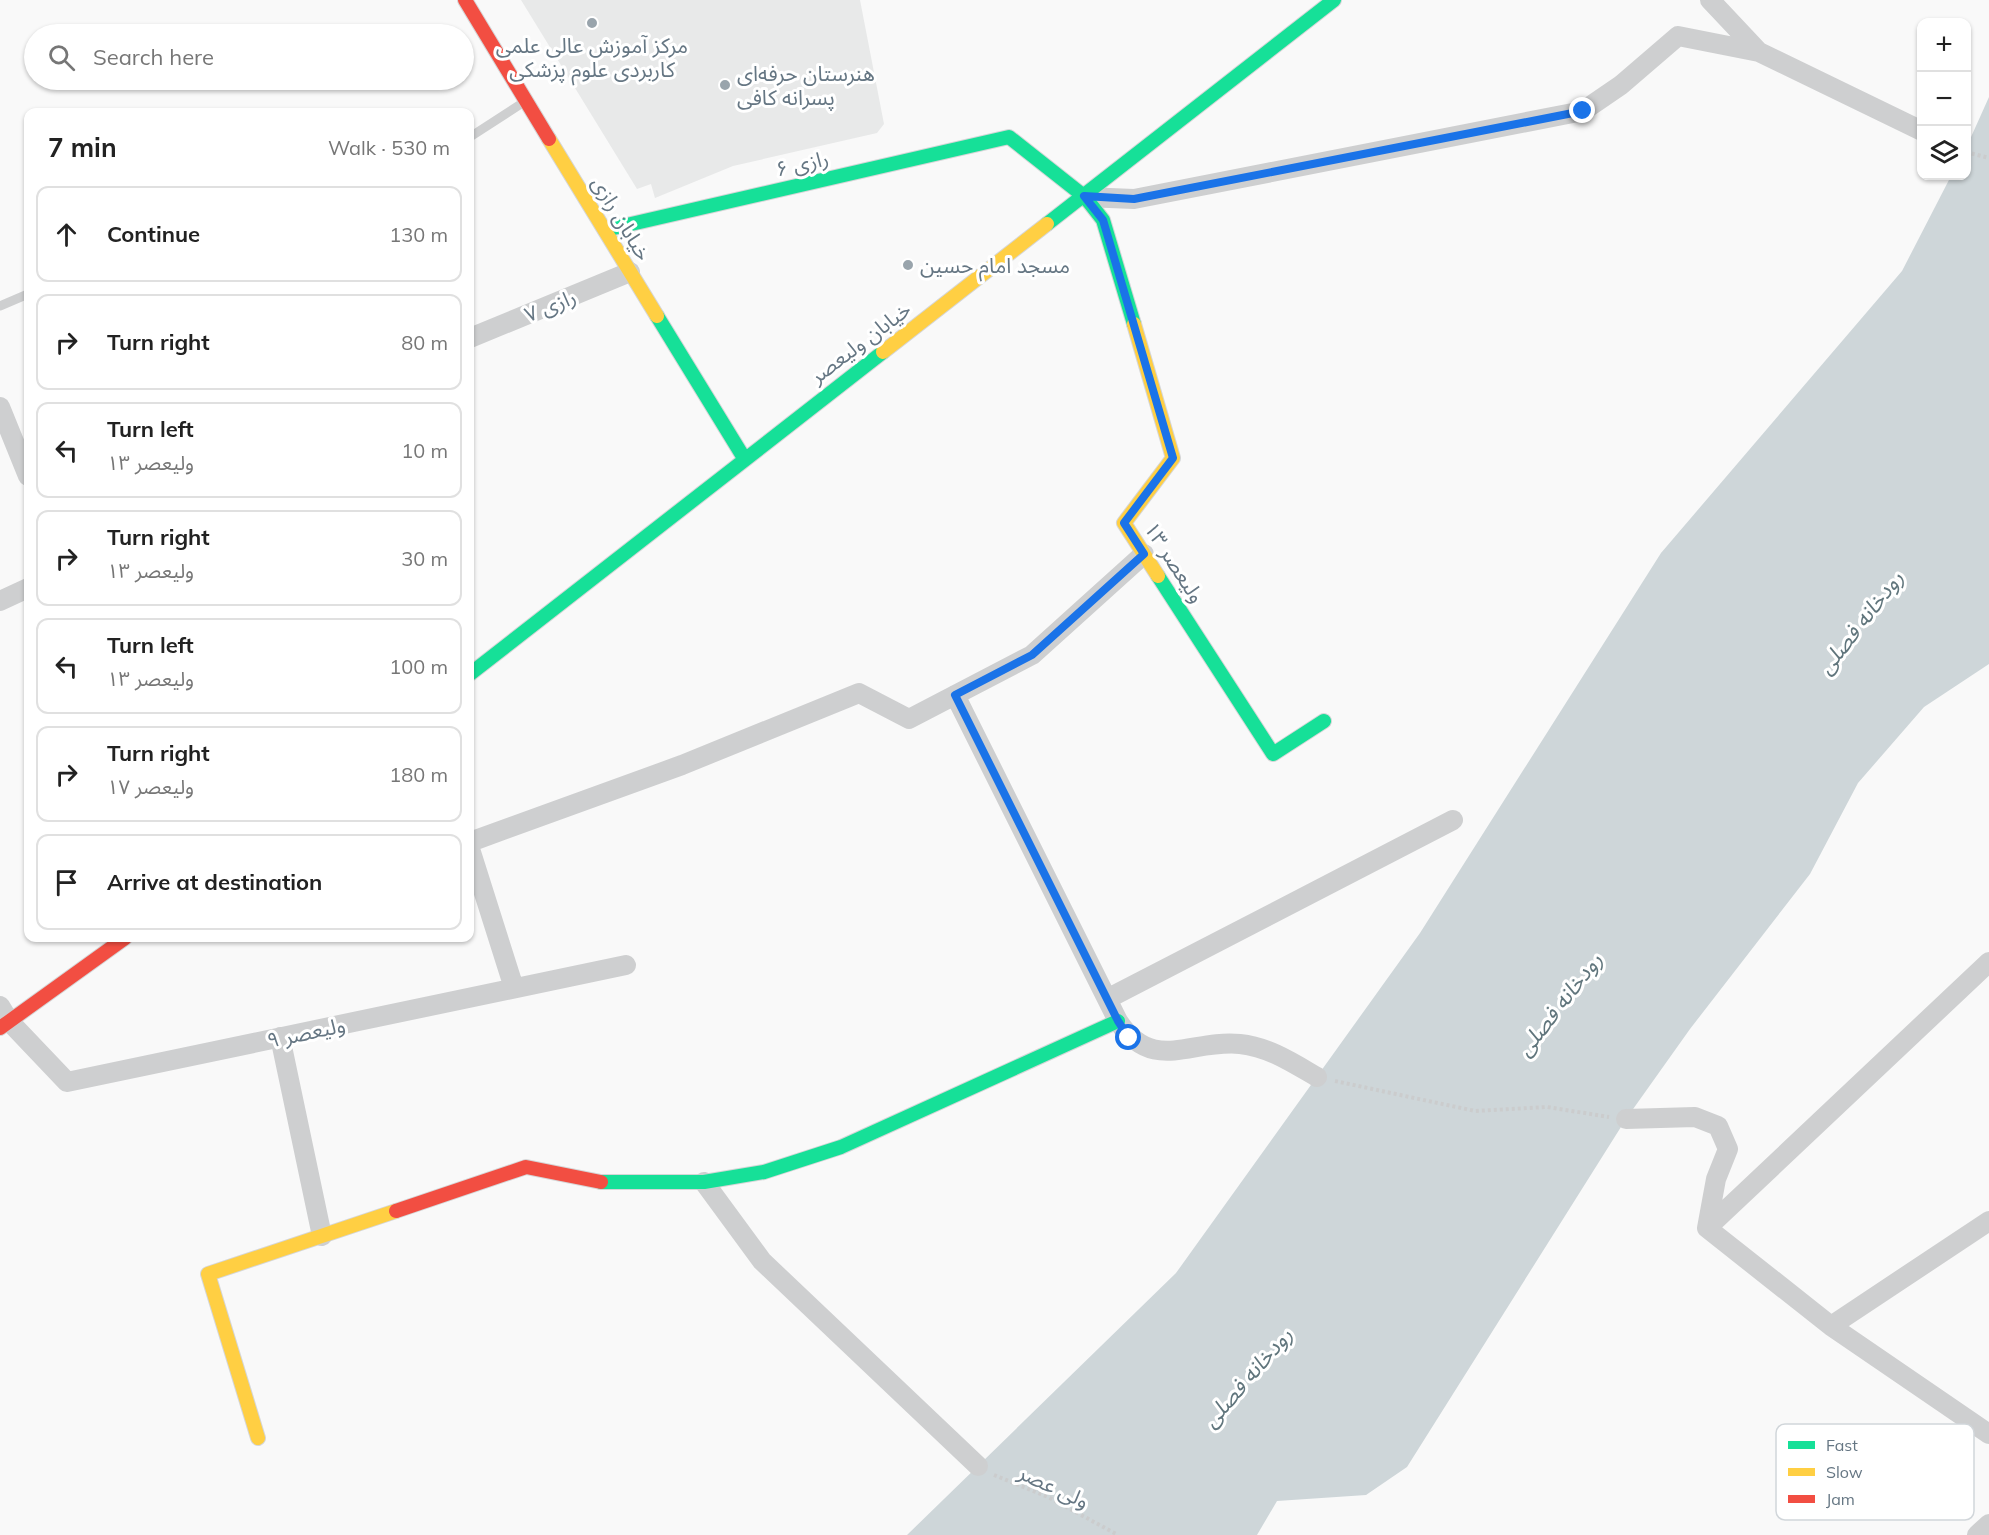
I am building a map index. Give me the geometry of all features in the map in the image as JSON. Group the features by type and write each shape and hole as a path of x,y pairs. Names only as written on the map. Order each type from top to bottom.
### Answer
{"street":[{"name":"خیابان رازی","path":"465,0 744,458"},
{"name":"خیابان ولیعصر","path":"474,671 1334,0"},
{"path":"1710,0 1760,52"},
{"path":"1084,196 1134,199 1583,111 1621,86 1678,36 1760,52 1917,129"},
{"name":"رازی ۶","path":"605,230 1009,137 1084,196"},
{"name":"ولیعصر ۱۳","path":"1084,196 1103,220 1173,458 1124,523 1273,754 1324,721"},
{"name":"رازی ۷","path":"474,336 630,272"},
{"path":"0,407 24,454"},
{"path":"474,841 682,765 859,693 909,719 1032,655 1144,554"},
{"path":"0,601 24,590"},
{"path":"955,695 1118,1021 1129,1038 1152,1051 1240,1044 1277,1054 1317,1077"},
{"path":"1107,999 1453,820"},
{"path":"474,862 514,988"},
{"path":"3,1018 119,942"},
{"path":"1707,1228 1989,962"},
{"name":"ولیعصر ۹","path":"3,1018 67,1082 626,965"},
{"path":"258,1438 208,1274 526,1167 604,1183 704,1182 764,1172 841,1147 1118,1021"},
{"path":"280,1037 322,1236"},
{"path":"1626,1119 1695,1117 1718,1126 1728,1149 1716,1179 1707,1228"},
{"path":"704,1182 762,1261 978,1466"},
{"path":"1831,1326 1989,1221"},
{"path":"1707,1228 1831,1326 1989,1434"},
{"path":"1977,1535 1989,1524"}],"lane":[{"path":"474,134 526,101"},
{"path":"0,306 24,296"}],"path":[{"path":"1971,153 1989,158"},
{"path":"1317,1077 1474,1111 1547,1107 1626,1119"},
{"name":"ولی عصر","path":"978,1466 1009,1483 1047,1497 1118,1535"}],"shaded area":[{"name":"هنرستان حرفه‌ای پسرانه کافی","path":"521,0 860,0 884,124 877,133 733,166 655,198 651,184 637,189"}],"water":[{"name":"رودخانه فصلی","path":"1989,97 1989,664 1924,707 1858,783 1810,874 1690,1029 1626,1119 1407,1467 1366,1495 1277,1501 1257,1535 907,1535 1176,1273 1420,933 1661,553 1902,271 1949,180 1971,180 1971,137"}],"traffic: fast":[{"path":"1047,224 1334,0"},
{"path":"605,230 1009,137 1085,197 1103,220 1134,324"},
{"path":"657,316 744,458"},
{"path":"474,671 883,352"},
{"path":"1158,576 1273,754 1324,721"},
{"path":"601,1182 704,1182 764,1172 841,1147 1118,1021"}],"traffic: slow":[{"path":"549,139 657,316"},
{"path":"883,352 1047,224"},
{"path":"1134,324 1173,458 1124,523 1158,576"},
{"path":"258,1438 208,1274 396,1211"}],"traffic: jam":[{"path":"465,0 549,139"},
{"path":"0,1028 119,942"},
{"path":"396,1211 526,1167 601,1182"}],"place":[{"name":"مرکز آموزش عالی علمی کاربردی علوم پزشکی","path":"592,23"},
{"name":"هنرستان حرفه‌ای پسرانه کافی","path":"725,85"},
{"name":"مسجد امام حسین","path":"908,265"}],"route":[{"path":"1129,1038 1118,1021 955,695 1032,655 1144,554 1124,523 1173,458 1103,220 1084,196 1134,199 1583,111"}]}
